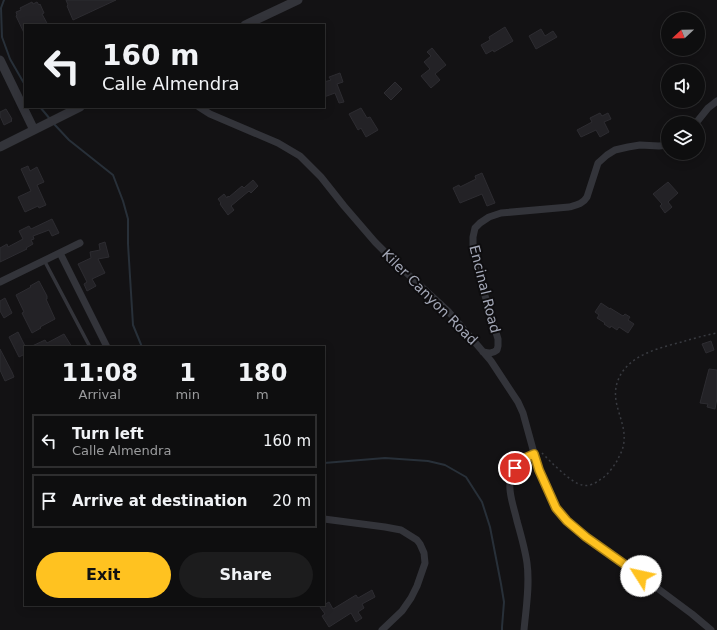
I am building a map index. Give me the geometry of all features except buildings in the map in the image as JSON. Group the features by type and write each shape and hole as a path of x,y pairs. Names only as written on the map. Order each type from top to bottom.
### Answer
{"street":[{"path":"247,24 298,0"},
{"path":"0,60 34,130"},
{"path":"702,116 708,108 717,101"},
{"path":"0,147 78,108"},
{"name":"Kiler Canyon Road","path":"201,108 210,114 278,143 300,156 321,177 375,242 448,311 483,352 512,391 523,413 539,470 556,508 567,521 586,537 641,576 711,630"},
{"name":"Encinal Road","path":"483,352 490,353 498,350 498,339 480,279 473,246 475,228 489,217 502,213 570,208 580,204 586,200 598,163 607,155 615,150 628,147 640,145 661,146"},
{"path":"0,282 80,243"},
{"path":"60,253 106,346"},
{"path":"524,630 528,584 527,563 523,541 512,502 510,485 511,474 515,468 525,458 534,454"},
{"path":"325,519 385,526 401,530 417,540 420,544 424,553 425,563 417,586 402,611 382,630"}],"lane":[{"path":"44,260 89,346"}],"path":[{"path":"531,443 573,482 582,485 589,485 596,482 604,477 614,466 623,447 623,427 616,405 616,394 617,384 623,371 630,363 644,354 670,345 717,333"}],"waterway":[{"path":"4,0 1,8 2,37 10,59 24,83"},
{"path":"41,108 50,119"},
{"path":"54,124 69,140 113,175 128,219 133,325 142,346"},
{"path":"325,463 385,458 428,461 445,465 466,477 482,502 490,527 504,602 502,630"}],"route":[{"path":"515,468 525,458 534,454 539,470 556,508 567,521 586,537 641,576"}]}
